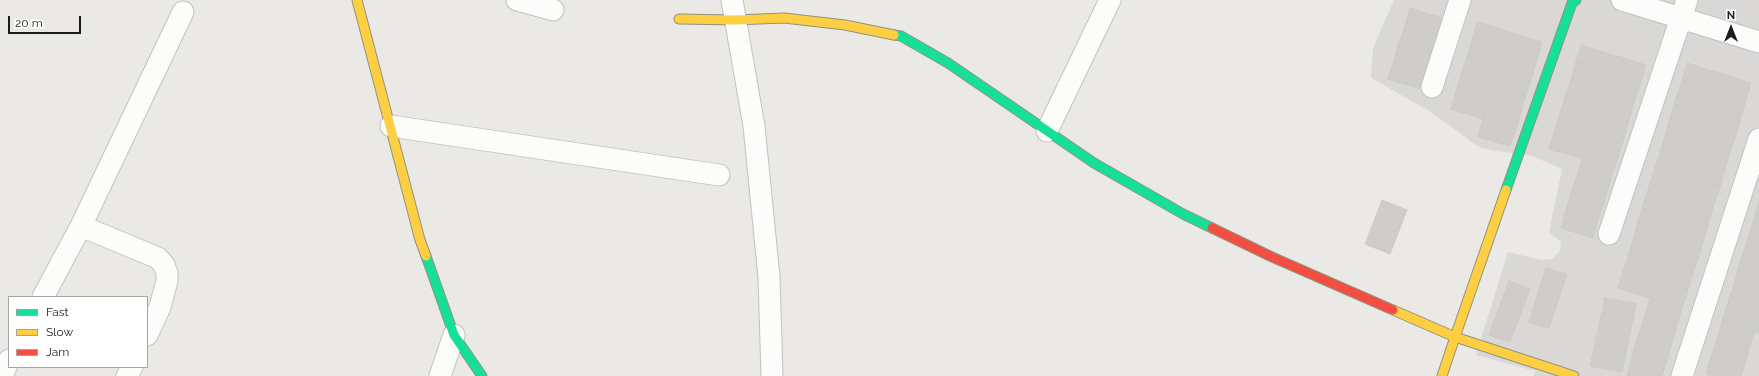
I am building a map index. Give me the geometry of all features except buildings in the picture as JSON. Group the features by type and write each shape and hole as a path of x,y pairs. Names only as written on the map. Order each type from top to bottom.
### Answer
{"street":[{"path":"357,0 420,240 454,335 482,376"},
{"path":"517,0 553,10"},
{"path":"732,0 754,126 769,277 772,376"},
{"path":"1046,131 1110,0"},
{"path":"1432,87 1460,0"},
{"path":"1622,0 1684,9 1759,42"},
{"path":"1442,376 1454,337 1573,1"},
{"path":"1609,234 1684,9"},
{"path":"44,296 81,226 183,12"},
{"path":"679,19 735,20 784,18 845,25 901,36 948,63 1094,163 1183,214 1272,258 1454,337 1574,376"},
{"path":"391,126 719,176"},
{"path":"1682,376 1759,139"},
{"path":"81,226 158,258 164,265 167,272 167,281 160,307 148,333"},
{"path":"440,376 454,335"},
{"path":"2,376 8,362"}],"shaded area":[{"path":"1394,0 1759,0 1759,376 1534,376 1535,371 1476,355 1508,252 1541,260 1552,259 1560,251 1561,242 1549,232 1562,169 1532,156 1484,149 1474,144 1426,109 1371,78 1373,48"}],"traffic: fast":[{"path":"1506,190 1572,3 1576,0"},
{"path":"894,35 901,36 948,63 1094,163 1183,214 1212,228"},
{"path":"426,256 454,335 482,376"}],"traffic: slow":[{"path":"357,0 420,240 426,256"},
{"path":"679,19 735,20 784,18 845,25 894,35"},
{"path":"1506,190 1455,337 1574,376"},
{"path":"1393,310 1455,337 1442,376"}],"traffic: jam":[{"path":"1212,228 1272,257 1393,310"}]}
